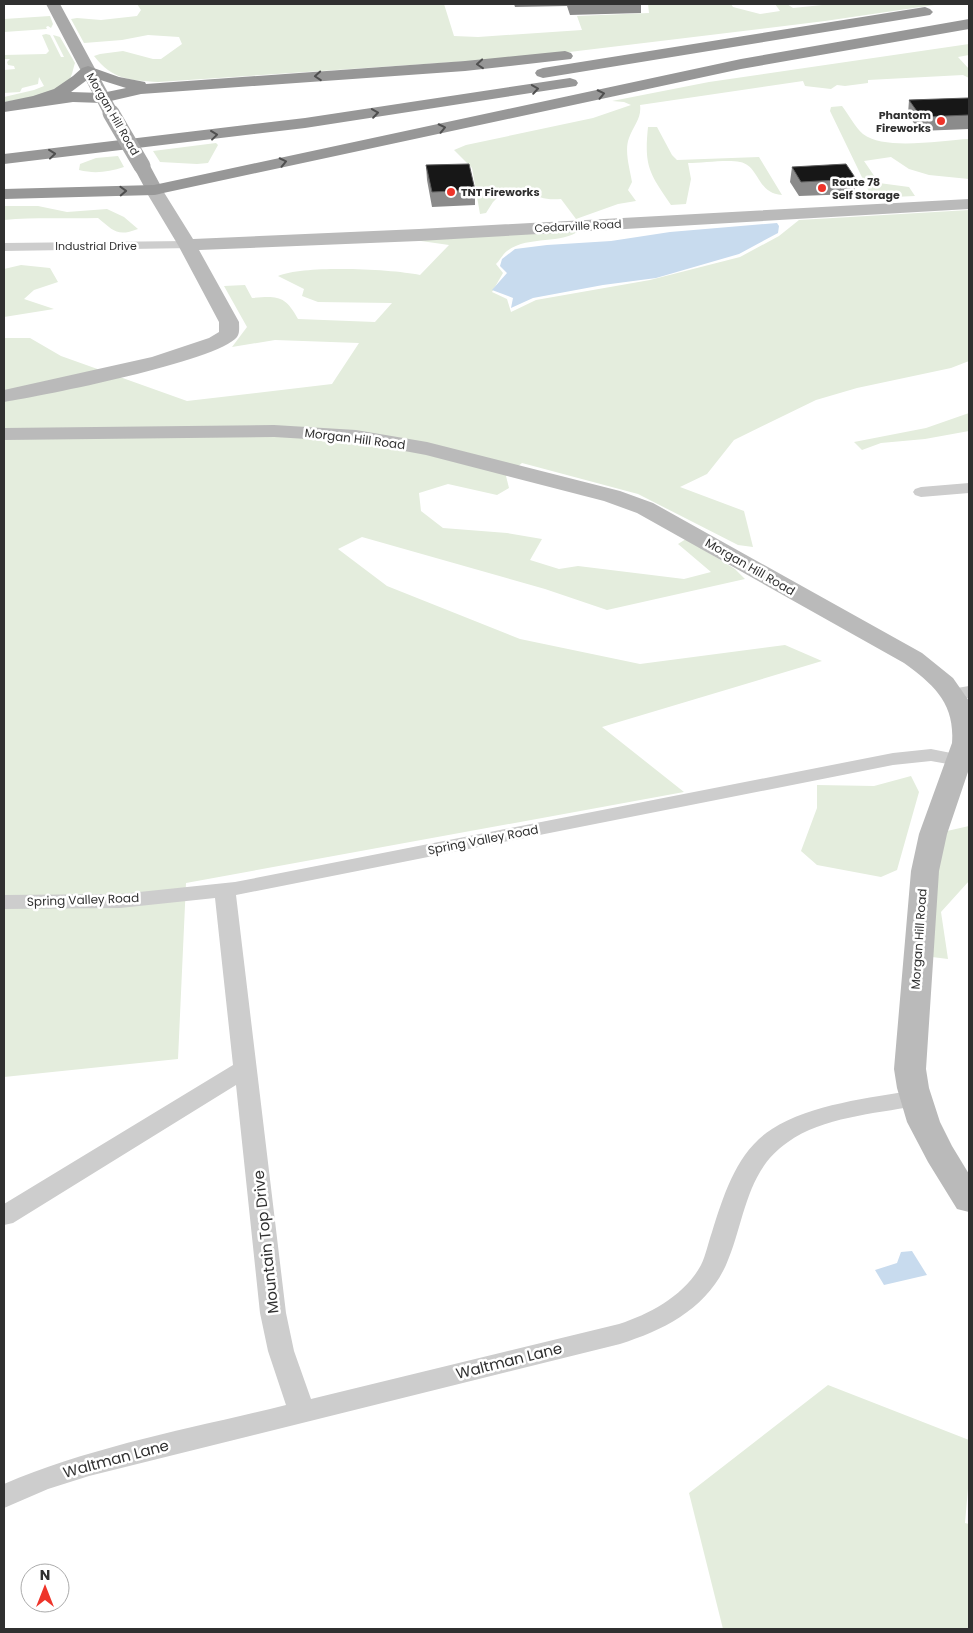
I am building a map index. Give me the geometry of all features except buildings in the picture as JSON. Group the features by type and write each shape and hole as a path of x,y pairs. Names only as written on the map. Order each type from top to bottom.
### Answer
{"highway":[{"path":"4,107 73,97 106,106 130,90 465,66 558,57 933,11 394,96 4,143"},
{"path":"4,159 351,116 969,22"},
{"path":"4,194 154,190 741,64 969,22"},
{"path":"38,102 75,84 88,71 125,84 168,87"}],"main road":[{"name":"Morgan Hill Road","path":"4,396 65,384 194,351 213,345 225,338 230,331 229,322 142,166 106,106 53,4"},
{"name":"Cedarville Road","path":"187,246 969,204"},
{"name":"Morgan Hill Road","path":"4,434 259,431 356,436 411,445 612,496 662,516 913,658 936,677 961,693 966,729 965,743 933,834 925,871 910,1069 915,1098 929,1136 969,1200"}],"street":[{"name":"Industrial Drive","path":"4,247 187,246"},
{"path":"921,492 969,488"},
{"name":"Spring Valley Road","path":"4,902 120,901 225,890 893,759 931,755 959,760"},
{"name":"Mountain Top Drive","path":"225,890 276,1325 281,1351 302,1412"},
{"path":"4,1216 246,1068"},
{"name":"Waltman Lane","path":"4,1496 41,1480 88,1465 620,1334 659,1318 672,1311 690,1296 710,1272 743,1179 754,1160 766,1145 786,1131 806,1122 915,1098"}],"green space":[{"path":"137,4 444,4 454,36 478,37 582,30 577,16 649,13 648,4 731,4 733,7 760,14 780,11 775,4 787,4 793,8 832,4 941,4 825,21 528,57 158,82 122,77 108,70 94,56 123,51 153,59 161,59 182,44 179,37 148,35 122,40 84,43 71,19 101,20 137,16 141,10"},
{"path":"50,16 53,24 51,28 48,26 46,27 47,29 4,32 4,19"},
{"path":"42,35 50,35 61,57 64,57 53,35 60,37 75,63 68,82 55,91 46,94 4,102 4,97 44,86 39,77 38,84 22,88 20,92 4,93 4,70 15,69 14,66 8,65 7,62 10,59 4,59 4,55 46,54 49,51"},
{"path":"969,44 969,55 958,57 969,69 969,78 963,75 868,80 868,83 845,86 837,85 831,89 805,86 803,81 640,105 640,114 629,138 627,149 632,182 628,190 636,201 618,204 576,219 561,199 543,198 528,189 505,190 493,202 486,213 480,214 472,168 454,150 466,145 593,118 631,105 612,101 709,82"},
{"path":"842,106 860,131 873,139 885,142 914,143 969,139 969,179 929,175 909,169 891,157 864,161 879,183 909,187 915,196 872,198 830,111 831,107"},
{"path":"648,127 657,127 672,155 677,160 759,157 782,195 767,190 746,164 735,161 688,163 691,179 686,204 671,205 650,169 647,151"},
{"path":"216,143 218,145 208,163 160,162 153,151"},
{"path":"118,156 124,167 102,172 79,170 80,164 96,158"},
{"path":"4,206 38,206 67,212 107,209 124,217 138,229 125,232 116,231 98,218 4,220"},
{"path":"969,210 969,361 951,368 857,388 816,400 734,440 707,474 680,487 744,511 753,547 738,545 638,494 522,463 506,476 509,488 497,495 448,484 419,493 421,511 443,528 507,533 542,539 530,560 559,569 578,566 684,579 711,572 678,544 686,539 735,569 745,579 607,610 545,589 362,537 338,549 387,586 520,639 640,664 785,645 822,661 602,727 684,792 186,883 178,1059 4,1077 4,338 30,338 61,356 187,401 332,384 359,343 275,340 232,347 247,327 224,286 245,285 252,298 274,297 280,299 289,305 298,319 375,322 392,303 318,302 302,296 304,289 278,276 307,270 327,269 389,271 420,275 449,245 414,240 580,230 573,235 515,246 504,254 496,264 503,273 492,292 507,299 511,312 536,300 650,280 740,257 779,236 799,220"},
{"path":"21,265 50,268 58,282 34,290 24,299 54,309 4,317 4,269"},
{"path":"969,413 969,431 925,439 881,443 862,450 854,442 926,428"},
{"path":"911,776 919,792 897,870 881,877 817,865 801,851 817,808 817,785 874,786"},
{"path":"969,826 969,881 941,912 948,959 932,957 937,862 947,831"},
{"path":"828,1385 969,1440 969,1477 965,1523 969,1524 969,1629 723,1629 689,1493"}],"water":[{"path":"777,223 779,226 778,233 739,254 656,278 603,285 533,298 511,308 513,298 492,290 507,273 500,266 502,259 515,249 611,241 670,232"},
{"path":"912,1251 927,1275 884,1285 875,1270 897,1263 901,1252"}],"place":[{"name":"Phantom Fireworks","path":"941,121"},
{"name":"Route 78 Self Storage","path":"822,188"},
{"name":"TNT Fireworks","path":"451,192"}]}
